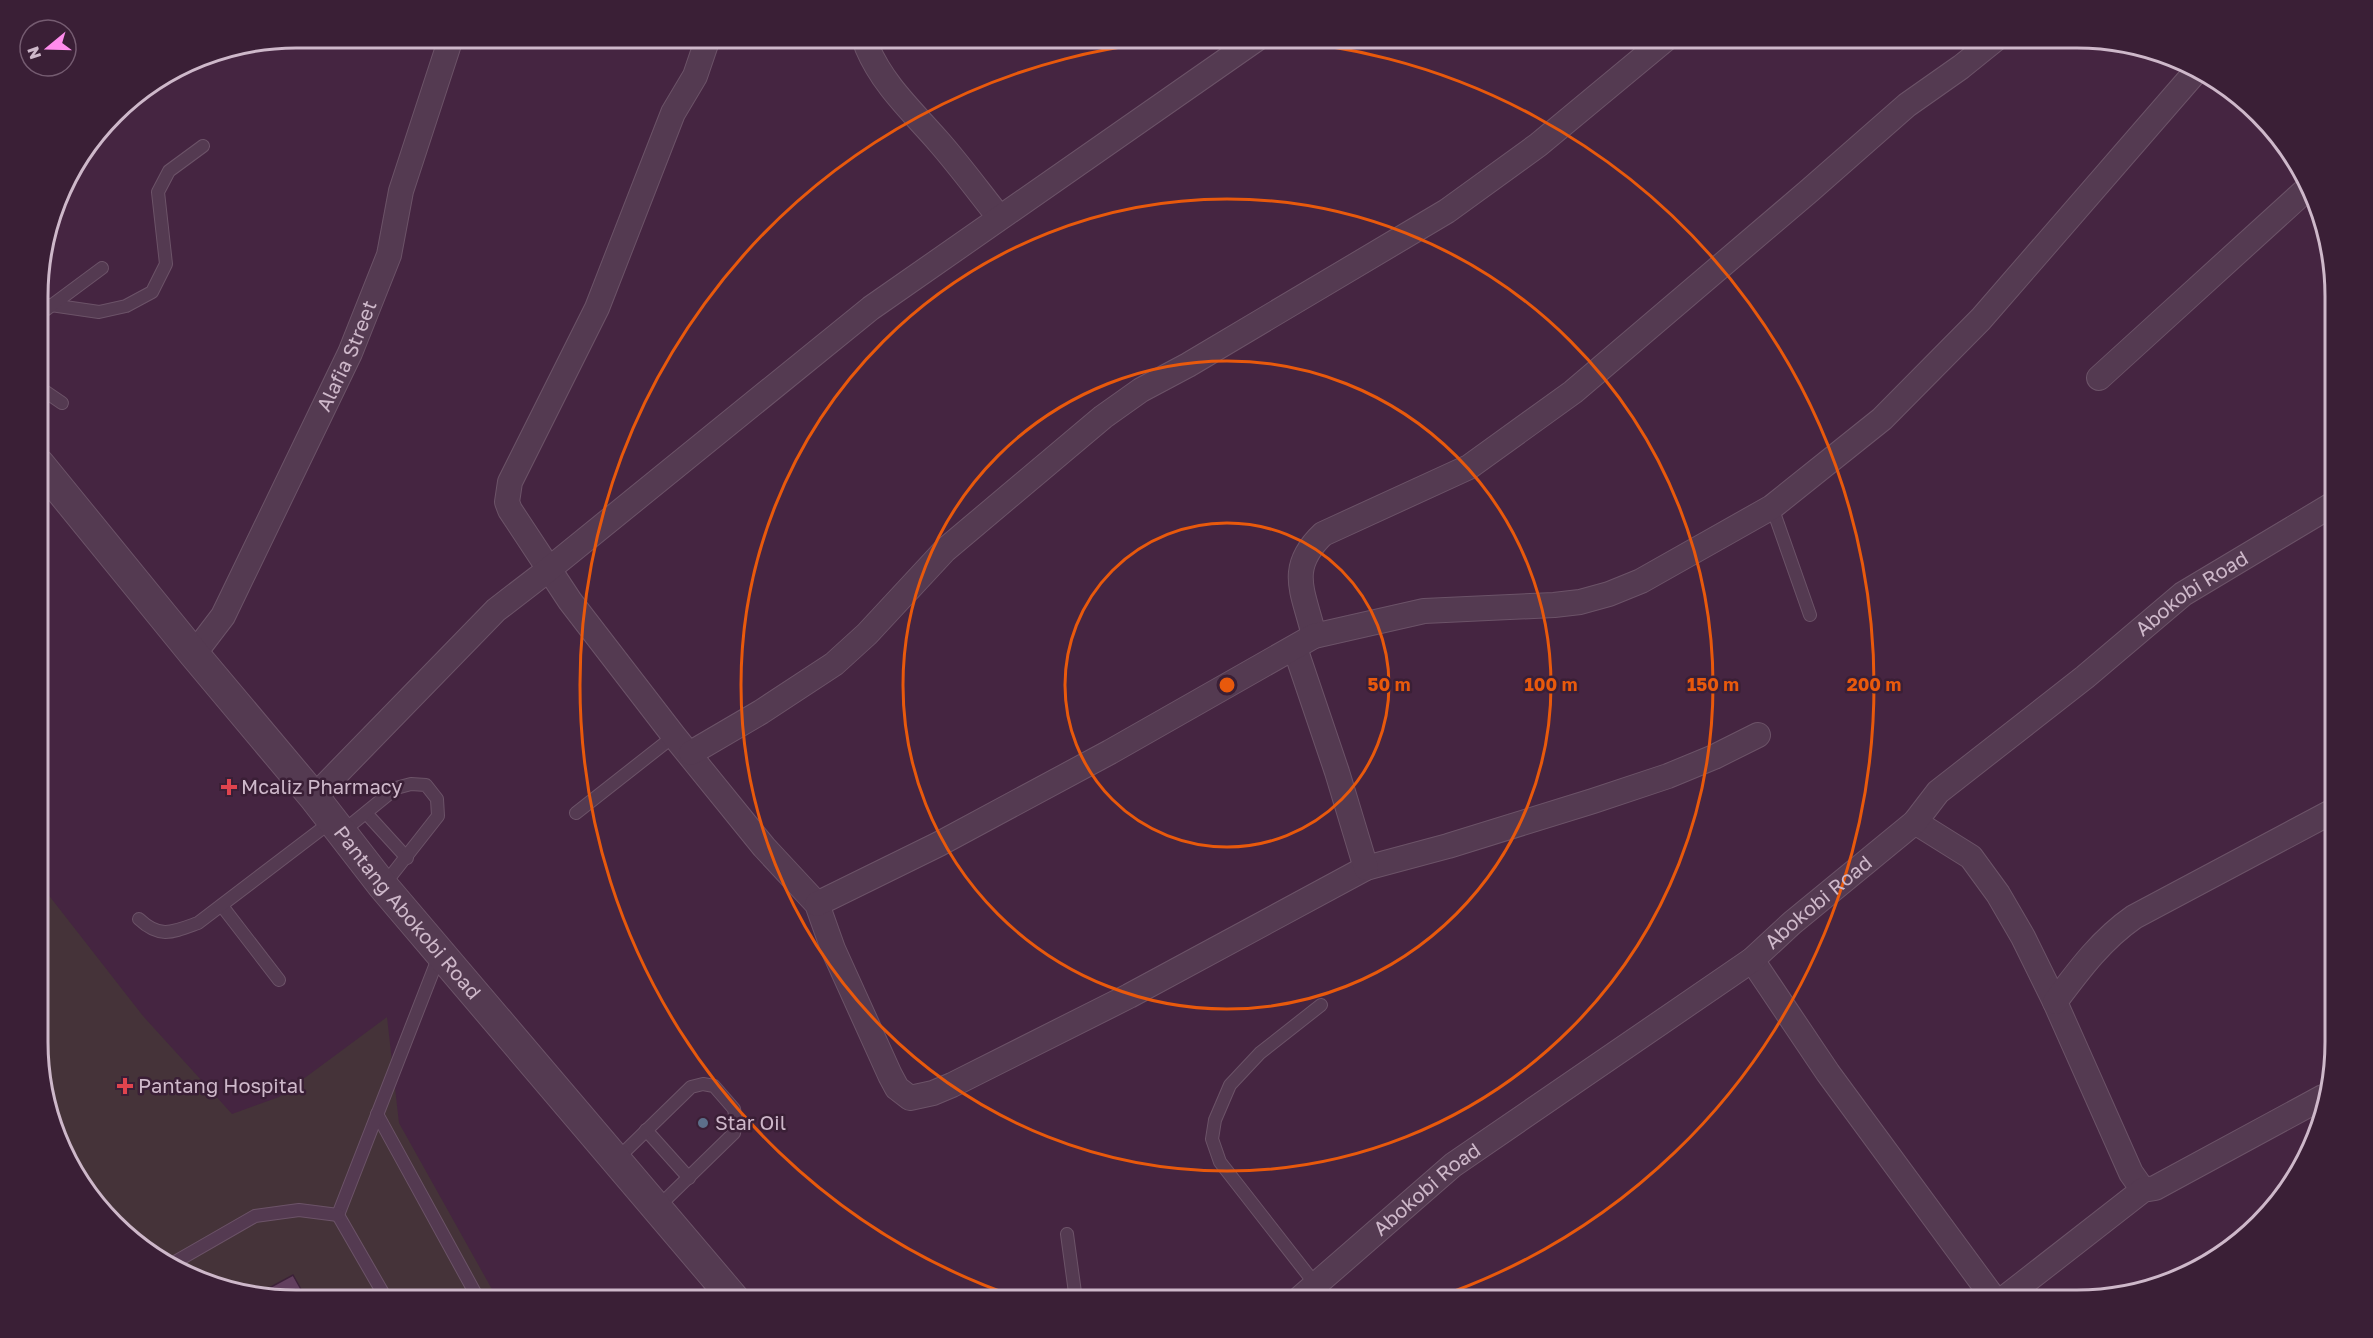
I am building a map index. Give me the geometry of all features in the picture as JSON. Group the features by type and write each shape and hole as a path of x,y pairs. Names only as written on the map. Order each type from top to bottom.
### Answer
{"street":[{"name":"Alafia Street","path":"194,654 223,616 350,353 389,255 401,190 448,48"},
{"path":"705,48 695,76 673,113 597,308 507,491 507,501 510,510 548,570 674,736 691,753 764,847 818,904 833,949 890,1075 897,1088 910,1098 933,1093 951,1085 1108,1006 1366,868 1448,846 1668,776 1758,735"},
{"path":"868,48 881,74 901,103 939,142 999,217"},
{"path":"314,797 496,610 871,308 1244,48"},
{"path":"691,753 761,712 834,664 867,634 945,550 1103,417 1141,390 1188,365 1447,211 1538,145 1654,48"},
{"path":"1366,868 1337,772 1305,642 1300,569 1312,544 1323,534 1469,467 1573,392 1766,229 1899,111 1984,48"},
{"path":"818,904 939,844 1305,642 1424,610 1554,605 1590,599 1641,581 1772,507 1882,419 1981,320 2191,77"},
{"path":"2099,378 2302,193"},
{"name":"Pantang Abokobi Road","path":"48,475 314,797 383,886 727,1290"},
{"name":"Abokobi Road","path":"1310,1290 1453,1165 1752,960 1792,923 1915,822 1938,792 2085,677 2183,594 2325,509"},
{"path":"2055,1002 2096,950 2113,932 2134,917 2325,815"},
{"path":"1915,822 1971,857 1984,873 2023,937 2055,1002 2131,1173 2144,1190"},
{"path":"1752,960 1828,1074 1988,1290"},
{"path":"2015,1290 2144,1190 2155,1188 2318,1100"}],"lane":[{"path":"51,305 99,312 126,306 152,292 166,264 158,192 169,171 202,146"},
{"path":"48,307 102,268"},
{"path":"48,393 62,403"},
{"path":"1772,507 1810,615"},
{"path":"576,813 674,736"},
{"path":"139,919 151,930 161,932 174,931 198,923 337,827 366,813 396,788 411,784 426,785 436,799 438,816 383,886"},
{"path":"366,813 407,858"},
{"path":"222,906 279,980"},
{"path":"338,1215 441,952"},
{"path":"1305,1290 1220,1162 1212,1139 1215,1120 1230,1085 1260,1053 1322,1005"},
{"path":"616,1160 691,1087 703,1084 714,1086 734,1109 736,1121 734,1133 657,1208"},
{"path":"377,1114 474,1290"},
{"path":"646,1130 689,1178"},
{"path":"178,1260 255,1216 299,1210 338,1215"},
{"path":"338,1215 381,1290"},
{"path":"1067,1234 1075,1290"}],"shaded area":[{"name":"Pantang Hospital","path":"48,894 143,1016 232,1114 279,1097 387,1017 399,1123 492,1290 264,1288 232,1282 201,1271 158,1248 121,1217 99,1193 81,1166 56,1106 50,1074 48,1042"}],"building":[{"path":"293,1275 301,1290 296,1290 268,1288"}],"place":[{"name":"Mcaliz Pharmacy","path":"229,787"},
{"name":"Pantang Hospital","path":"125,1086"},
{"name":"Star Oil","path":"703,1123"}]}
